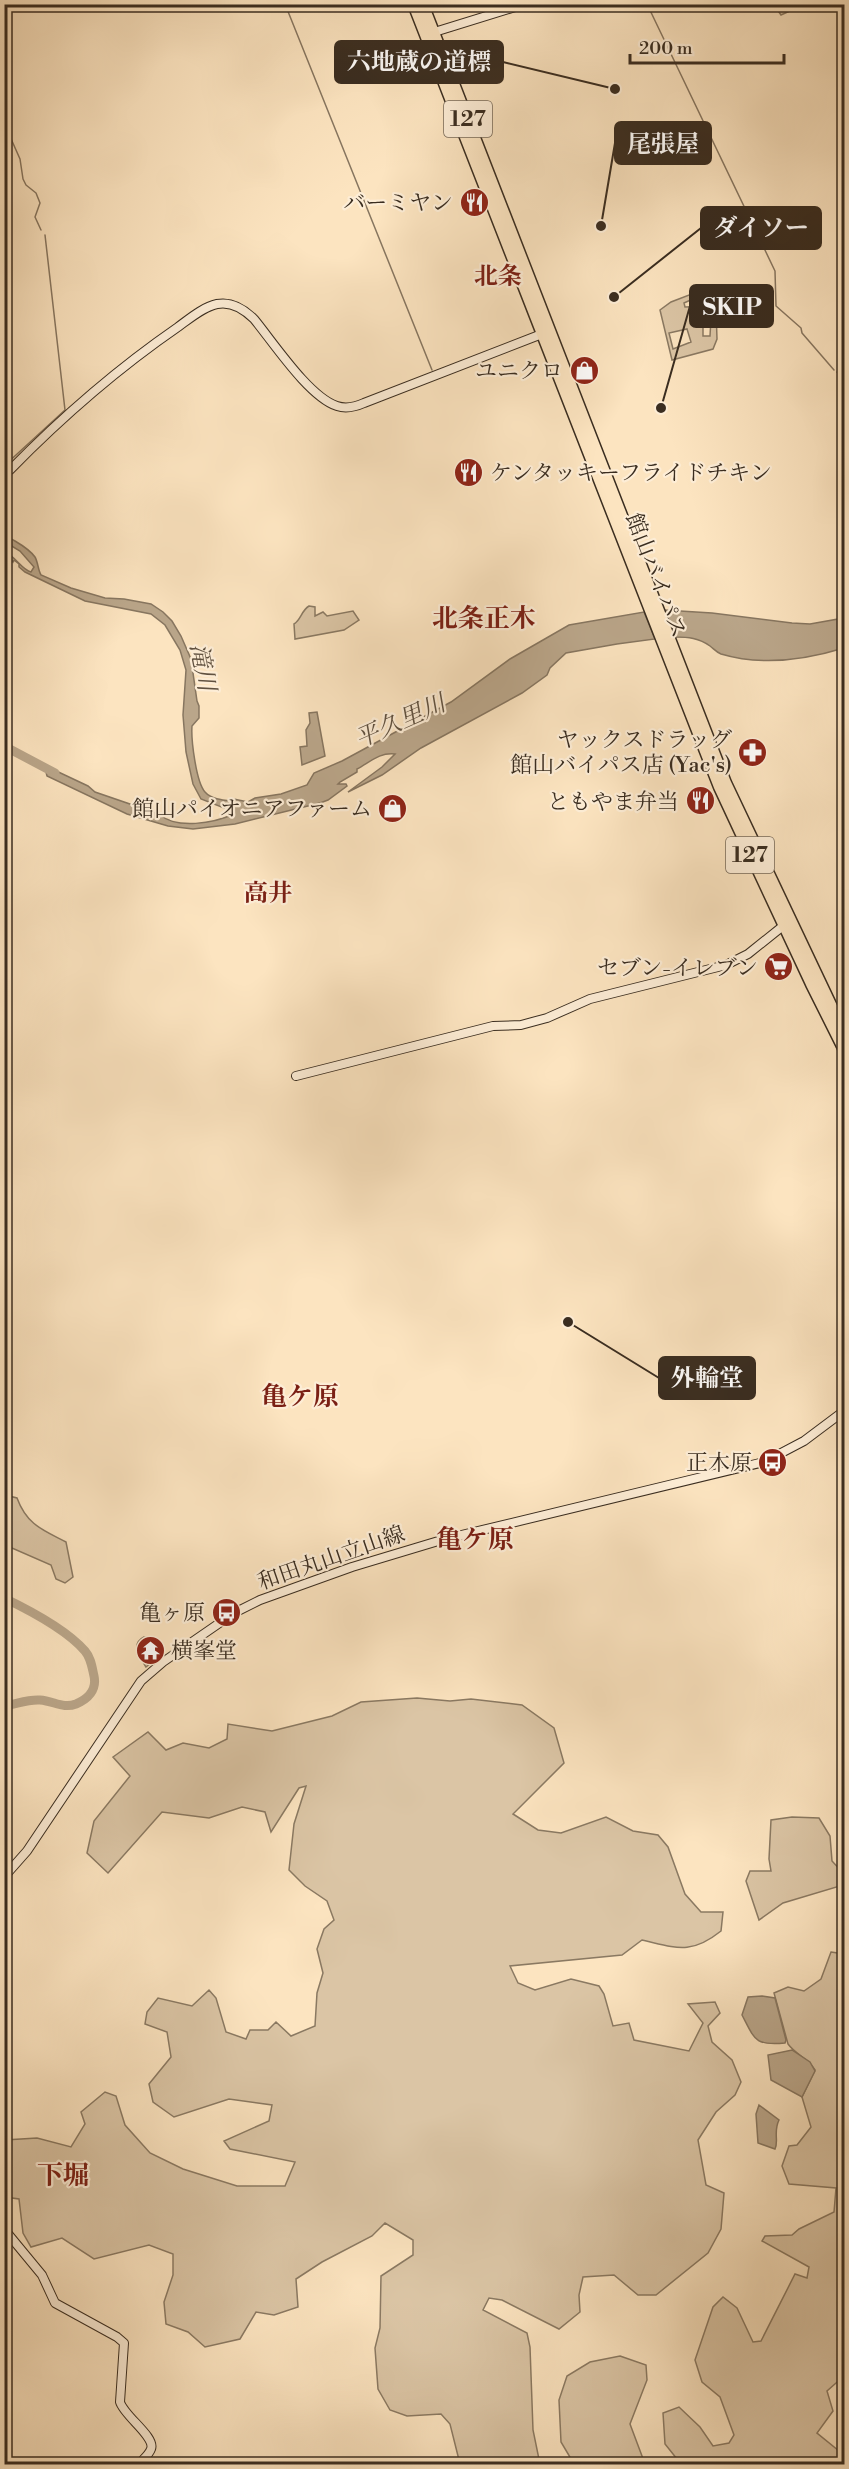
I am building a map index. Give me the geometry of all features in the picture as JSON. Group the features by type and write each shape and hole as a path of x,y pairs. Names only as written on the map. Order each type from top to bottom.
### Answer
{"highway":[{"name":"館山バイパス","path":"413,4 430,33"},
{"name":"館山バイパス","path":"423,4 430,33 654,609 719,787 844,1032"},
{"name":"館山バイパス","path":"787,923 844,1050"}],"street":[{"path":"430,33 525,4"},
{"path":"4,472 10,470 36,444 155,342 194,315 216,304 234,305 249,314 311,388 326,401 343,407 364,404 546,333"},
{"path":"296,1076 493,1026 521,1025 548,1018 590,999 726,965 748,954 787,923"},
{"name":"和田丸山立山線","path":"4,1877 27,1851 141,1681 163,1662 234,1613 281,1592 414,1547 764,1462 804,1441 844,1411"},
{"path":"4,2229 42,2275 55,2303 124,2343 120,2402 122,2409 149,2438 152,2445 150,2451 138,2464"}],"shaded area":[{"path":"774,5 803,5 781,15"},
{"path":"689,295 695,298 684,303 685,307 714,306 716,308 717,339 713,349 672,360 660,310 671,302","holes":["696,315 711,318 710,336 703,336 703,326 697,326","687,329 691,342 673,349 669,333"]},
{"path":"4,534 32,553 41,575 71,588 105,598 151,604 172,621 191,659 199,706 199,718 192,726 192,732 199,779 207,794 221,800 232,801 234,799 248,802 255,798 281,794 307,785 314,773 342,761 451,702 510,659 569,625 644,612 655,639 566,653 550,668 547,675 522,693 421,748 382,775 348,792 382,767 395,754 379,756 357,769 357,772 338,784 347,786 328,800 235,824 193,829 168,826 127,814 47,776 45,768 50,768 88,786 95,792 176,822 206,822 234,814 232,811 201,799 193,784 186,752 183,715 186,670 180,650 165,625 151,614 85,601 25,572 19,564 31,572 34,567 20,551 5,542"},
{"path":"309,606 315,607 315,616 323,612 327,616 353,611 359,620 344,630 295,639 294,624"},
{"path":"664,610 810,624 844,618 844,648 814,656 783,660 736,658 719,653 698,640 675,637"},
{"path":"317,712 325,756 302,765 300,747 307,746 306,730 310,723 309,713"},
{"path":"5,1495 17,1498 26,1515 37,1526 66,1542 73,1577 65,1583 56,1579 51,1565 5,1545"},
{"path":"144,1637 159,1641 164,1653 146,1667 137,1647"},
{"path":"417,1698 450,1701 471,1699 522,1705 554,1728 564,1763 513,1814 538,1830 561,1833 606,1817 633,1831 658,1835 668,1847 685,1894 701,1912 723,1912 721,1931 692,1947 674,1947 642,1940 622,1955 510,1966 518,1983 535,1990 571,1979 599,1986 604,1994 613,2026 629,2023 634,2040 689,2051 703,2023 688,2004 715,2002 720,2013 708,2026 712,2042 732,2060 741,2082 735,2095 716,2112 698,2140 706,2185 724,2193 721,2229 708,2253 656,2295 638,2295 614,2275 583,2277 579,2295 580,2312 559,2329 502,2300 489,2298 483,2310 527,2333 530,2347 533,2430 540,2464 460,2464 450,2424 441,2414 407,2416 390,2410 378,2389 375,2348 380,2328 381,2276 413,2255 413,2240 385,2223 372,2236 322,2262 296,2279 298,2307 274,2315 256,2312 240,2339 205,2347 188,2332 166,2324 164,2302 173,2275 173,2254 149,2245 94,2259 62,2238 31,2247 23,2233 19,2199 5,2197 5,2140 37,2138 71,2147 85,2124 81,2112 105,2092 116,2096 125,2125 150,2153 183,2169 237,2186 285,2186 295,2162 230,2149 224,2141 269,2121 272,2105 229,2099 174,2117 153,2102 149,2084 171,2057 167,2032 145,2024 147,2012 158,1998 192,2006 209,1990 216,1998 226,2032 246,2039 250,2030 268,2030 276,2022 291,2036 315,2026 317,1993 323,1973 317,1949 324,1929 334,1920 327,1901 305,1886 289,1870 294,1824 306,1786 299,1788 271,1832 265,1812 242,1807 209,1818 162,1812 108,1873 87,1853 94,1821 130,1776 113,1757 148,1732 166,1750 183,1743 209,1748 227,1739 228,1724 272,1731 332,1716 361,1702"},
{"path":"792,1817 819,1818 830,1836 832,1861 844,1874 840,1886 783,1903 759,1920 746,1881 750,1871 771,1871 769,1859 771,1820"},
{"path":"831,1952 844,1954 844,2376 827,2391 833,2411 817,2433 844,2455 844,2464 681,2464 665,2444 663,2413 679,2407 700,2427 713,2446 729,2443 734,2435 720,2397 702,2382 695,2360 713,2307 723,2297 737,2308 753,2342 761,2341 795,2274 807,2278 809,2267 762,2241 765,2236 792,2235 799,2229 834,2212 836,2188 789,2184 782,2166 789,2146 797,2145 811,2127 802,2097 815,2070 788,2044 774,1993 788,1987 804,1991 821,1979"},
{"path":"748,1997 775,1998 785,2043 775,2044 757,2040 742,2015"},
{"path":"792,2050 810,2062 815,2071 802,2097 771,2080 768,2055"},
{"path":"759,2105 779,2120 776,2128 775,2149 758,2143 756,2114"},
{"path":"620,2356 646,2365 647,2380 630,2424 645,2464 574,2464 561,2442 559,2400 567,2376 590,2362"}],"waterway":[{"path":"285,4 432,370"},
{"path":"647,4 775,271 776,306 801,328 802,333 834,370"},
{"path":"4,123 20,159 23,179 26,185 36,193 40,203 35,217 41,230"},
{"path":"4,466 65,410 45,235"},
{"path":"837,372 844,381"},
{"name":"平久里川","path":"4,746 55,773"},
{"name":"平久里川","path":"4,1598 47,1621 77,1643 89,1657 95,1681 88,1697 71,1705 36,1700 4,1706"}],"place":[{"name":"六地蔵の道標","path":"615,89"},
{"name":"バーミヤン","path":"474,202"},
{"name":"尾張屋","path":"601,226"},
{"name":"ダイソー","path":"614,297"},
{"name":"ユニクロ","path":"584,370"},
{"name":"SKIP","path":"661,408"},
{"name":"ケンタッキーフライドチキン","path":"469,472"},
{"name":"ヤックスドラッグ 館山バイパス店 (Yac's)","path":"753,752"},
{"name":"ともやま弁当","path":"700,801"},
{"name":"館山パイオニアファーム","path":"393,808"},
{"name":"セブン-イレブン","path":"779,967"},
{"name":"外輪堂","path":"568,1322"},
{"name":"正木原","path":"773,1462"},
{"name":"亀ヶ原","path":"226,1612"},
{"name":"横峯堂","path":"150,1650"}],"district":[{"name":"北条","path":"498,276"},
{"name":"北条正木","path":"484,618"},
{"name":"高井","path":"268,893"},
{"name":"亀ケ原","path":"300,1396"},
{"name":"亀ケ原","path":"475,1539"},
{"name":"下堀","path":"63,2175"}],"water label":[{"name":"滝川","path":"203,667"}]}
